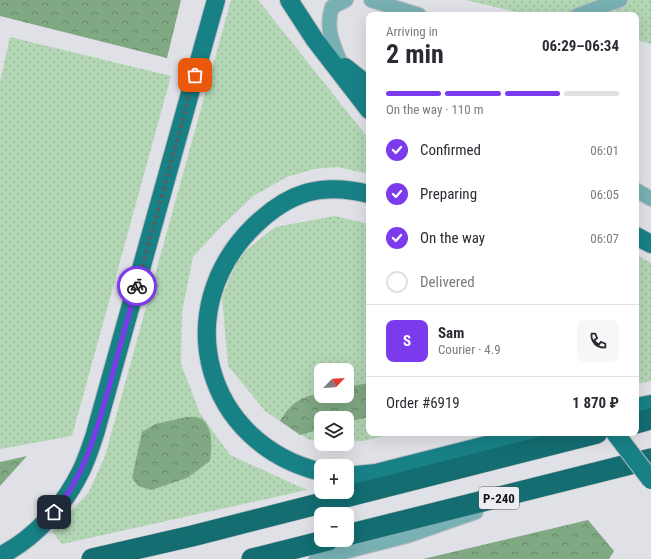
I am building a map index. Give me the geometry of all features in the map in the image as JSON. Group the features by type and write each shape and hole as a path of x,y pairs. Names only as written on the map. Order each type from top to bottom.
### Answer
{"highway":[{"path":"639,422 651,419"},
{"path":"92,559 192,536 585,436"},
{"name":"Р-240","path":"354,533 651,459"},
{"path":"252,559 314,544"}],"main road":[{"path":"0,556 39,530 61,504 81,472 96,434 216,0"},
{"path":"289,0 316,40 366,106"},
{"path":"316,40 341,64 366,84"},
{"path":"314,470 299,465 265,446 240,423 229,409 214,380 209,361 207,343 208,308 220,274 239,243 259,221 283,202 308,192 332,189 366,194"},
{"path":"639,238 651,244"},
{"path":"639,406 651,404"},
{"path":"354,475 376,473 522,436"},
{"path":"617,436 651,480"},
{"path":"608,470 651,464"}],"street":[{"path":"341,64 329,34 329,17 332,7 346,0"},
{"path":"371,0 409,12"},
{"path":"586,12 620,0"},
{"path":"639,192 651,199"},
{"path":"316,559 407,536 556,483"}],"green space":[{"path":"0,0 181,0 167,58 0,16"},
{"path":"231,0 258,0 366,135 366,173 337,167 314,169 287,177 253,196 219,229 193,257 182,312 181,364 200,413 230,455 307,490 62,544 52,531 89,492 105,456"},
{"path":"466,0 651,0 651,44 639,41 639,12 516,12"},
{"path":"10,37 171,76 72,436 0,449 0,82"},
{"path":"335,216 366,223 366,436 384,436 363,441 354,441 354,411 314,411 314,440 309,440 265,411 228,366 222,297 239,256 275,227"},
{"path":"639,257 651,263 651,381 639,383"},
{"path":"366,384 366,418 354,420 354,411 314,411 314,431 300,435 280,421 292,405 314,395 314,403 354,403 354,386"},
{"path":"187,417 198,417 204,421 210,431 210,461 187,478 151,490 138,486 132,478 142,432 155,424"},
{"path":"27,456 0,486 0,462"},
{"path":"588,520 614,551 609,559 423,559"}],"way so far":[{"path":"137,286 195,75"}],"route":[{"path":"54,512 61,504 81,472 96,434 137,286"}]}
